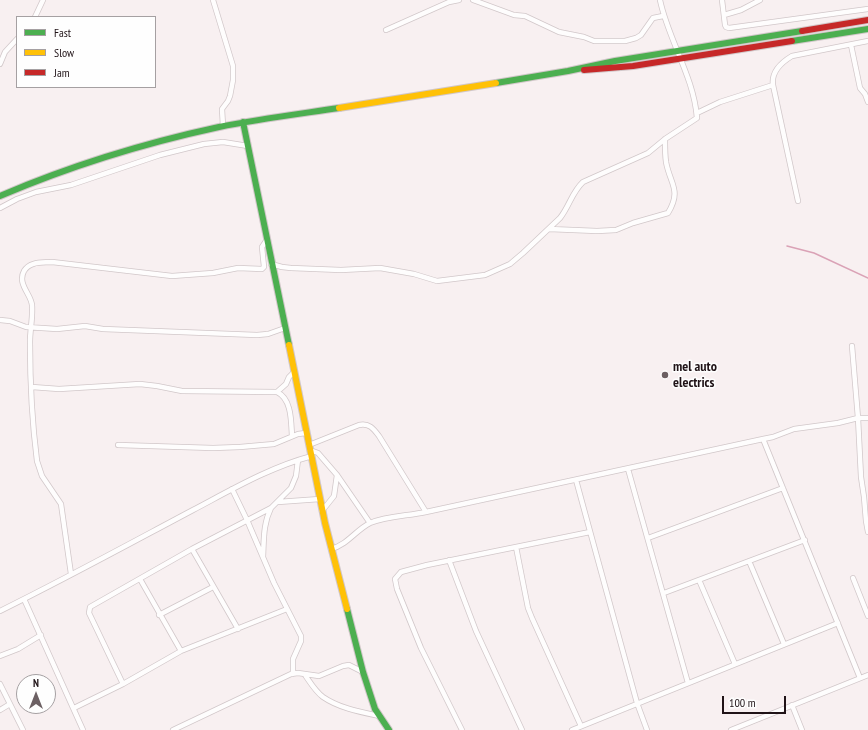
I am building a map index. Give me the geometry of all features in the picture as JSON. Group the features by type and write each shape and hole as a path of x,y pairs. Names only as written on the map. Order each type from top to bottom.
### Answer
{"main road":[{"path":"0,196 40,179 135,148 242,122 868,20"},
{"path":"568,70 607,69 868,29"},
{"path":"242,122 331,549 363,672 373,703 388,730"},
{"path":"0,200 43,181 48,177"}],"street":[{"path":"35,16 43,0"},
{"path":"213,0 233,66 231,91 228,102 222,109 223,126"},
{"path":"386,30 449,2 459,0"},
{"path":"473,0 514,15 525,16 559,32 584,37 594,42 625,41 636,38 653,18 664,16"},
{"path":"271,264 291,268 341,270 380,268 414,274 437,281 492,273 510,264 549,229 565,212 578,186 583,182 648,153 665,139 697,118 697,113 684,68 664,16 660,0"},
{"path":"722,0 725,26 730,28 868,8"},
{"path":"724,15 741,10 760,0"},
{"path":"0,64 5,52 16,40"},
{"path":"798,201 772,78 778,67 792,56 868,41"},
{"path":"851,45 860,88 865,94 868,102"},
{"path":"697,113 720,102 773,84"},
{"path":"549,229 597,231 616,230 633,223 668,213 674,203 674,185 666,162 665,139"},
{"path":"0,208 17,199 36,192 71,185 160,155 204,144 223,142 248,146"},
{"path":"71,574 61,504 42,476 37,461 30,327 32,304 22,278 24,271 32,264 52,262 172,276 213,273 238,268 258,270 264,267 262,247 266,241"},
{"path":"0,320 30,327 57,329 85,326 151,331 268,334 284,328"},
{"path":"852,346 861,476 868,532"},
{"path":"277,392 286,384 289,377 294,372"},
{"path":"32,387 59,389 140,384 182,391 277,392 285,398 288,404 292,436"},
{"path":"331,549 343,544 355,533 370,523 382,519 426,512 773,437 794,428 838,423 858,418 868,418"},
{"path":"0,611 232,490 298,460 310,450 359,425 364,424 370,426 378,436 426,512"},
{"path":"118,445 213,448 240,447 274,444 292,436 306,433"},
{"path":"763,439 860,678"},
{"path":"310,450 318,453 337,475 370,523"},
{"path":"123,684 89,609 192,549 271,508 291,488 296,476 298,460"},
{"path":"628,469 688,683"},
{"path":"322,511 334,496 337,475"},
{"path":"576,480 637,703 648,730"},
{"path":"648,538 783,488"},
{"path":"232,490 247,520 263,559 302,639 293,659 293,674"},
{"path":"278,502 320,499"},
{"path":"263,559 264,528 271,508"},
{"path":"462,730 421,648 395,580 401,572 448,560 590,532"},
{"path":"664,593 804,540"},
{"path":"516,547 528,608 580,728"},
{"path":"192,549 238,629"},
{"path":"448,560 476,631 522,730"},
{"path":"749,561 784,644"},
{"path":"853,578 868,616"},
{"path":"140,579 159,615 181,651"},
{"path":"698,580 735,664"},
{"path":"159,615 213,587"},
{"path":"24,599 83,730"},
{"path":"74,708 123,684 181,651 288,609"},
{"path":"572,730 838,622"},
{"path":"0,656 18,649 41,636"},
{"path":"173,730 293,674 322,676 343,666 350,665 363,672"},
{"path":"305,675 323,697 351,709 379,716"},
{"path":"731,730 868,675"},
{"path":"0,684 23,730"},
{"path":"0,710 10,704"},
{"path":"792,705 802,730"}],"waterway":[{"path":"787,246 814,253 868,278"}],"traffic: fast":[{"path":"792,41 868,29"},
{"path":"496,83 568,71 615,61 802,31"},
{"path":"0,196 81,165 163,140 234,124 339,108"},
{"path":"243,122 289,345"},
{"path":"347,609 363,672 375,709 389,730"}],"traffic: slow":[{"path":"339,108 496,83"},
{"path":"289,345 325,523 347,609"}],"traffic: jam":[{"path":"802,31 868,20"},
{"path":"584,70 633,66 792,41"}],"place":[{"name":"mel auto electrics","path":"665,375"}]}
